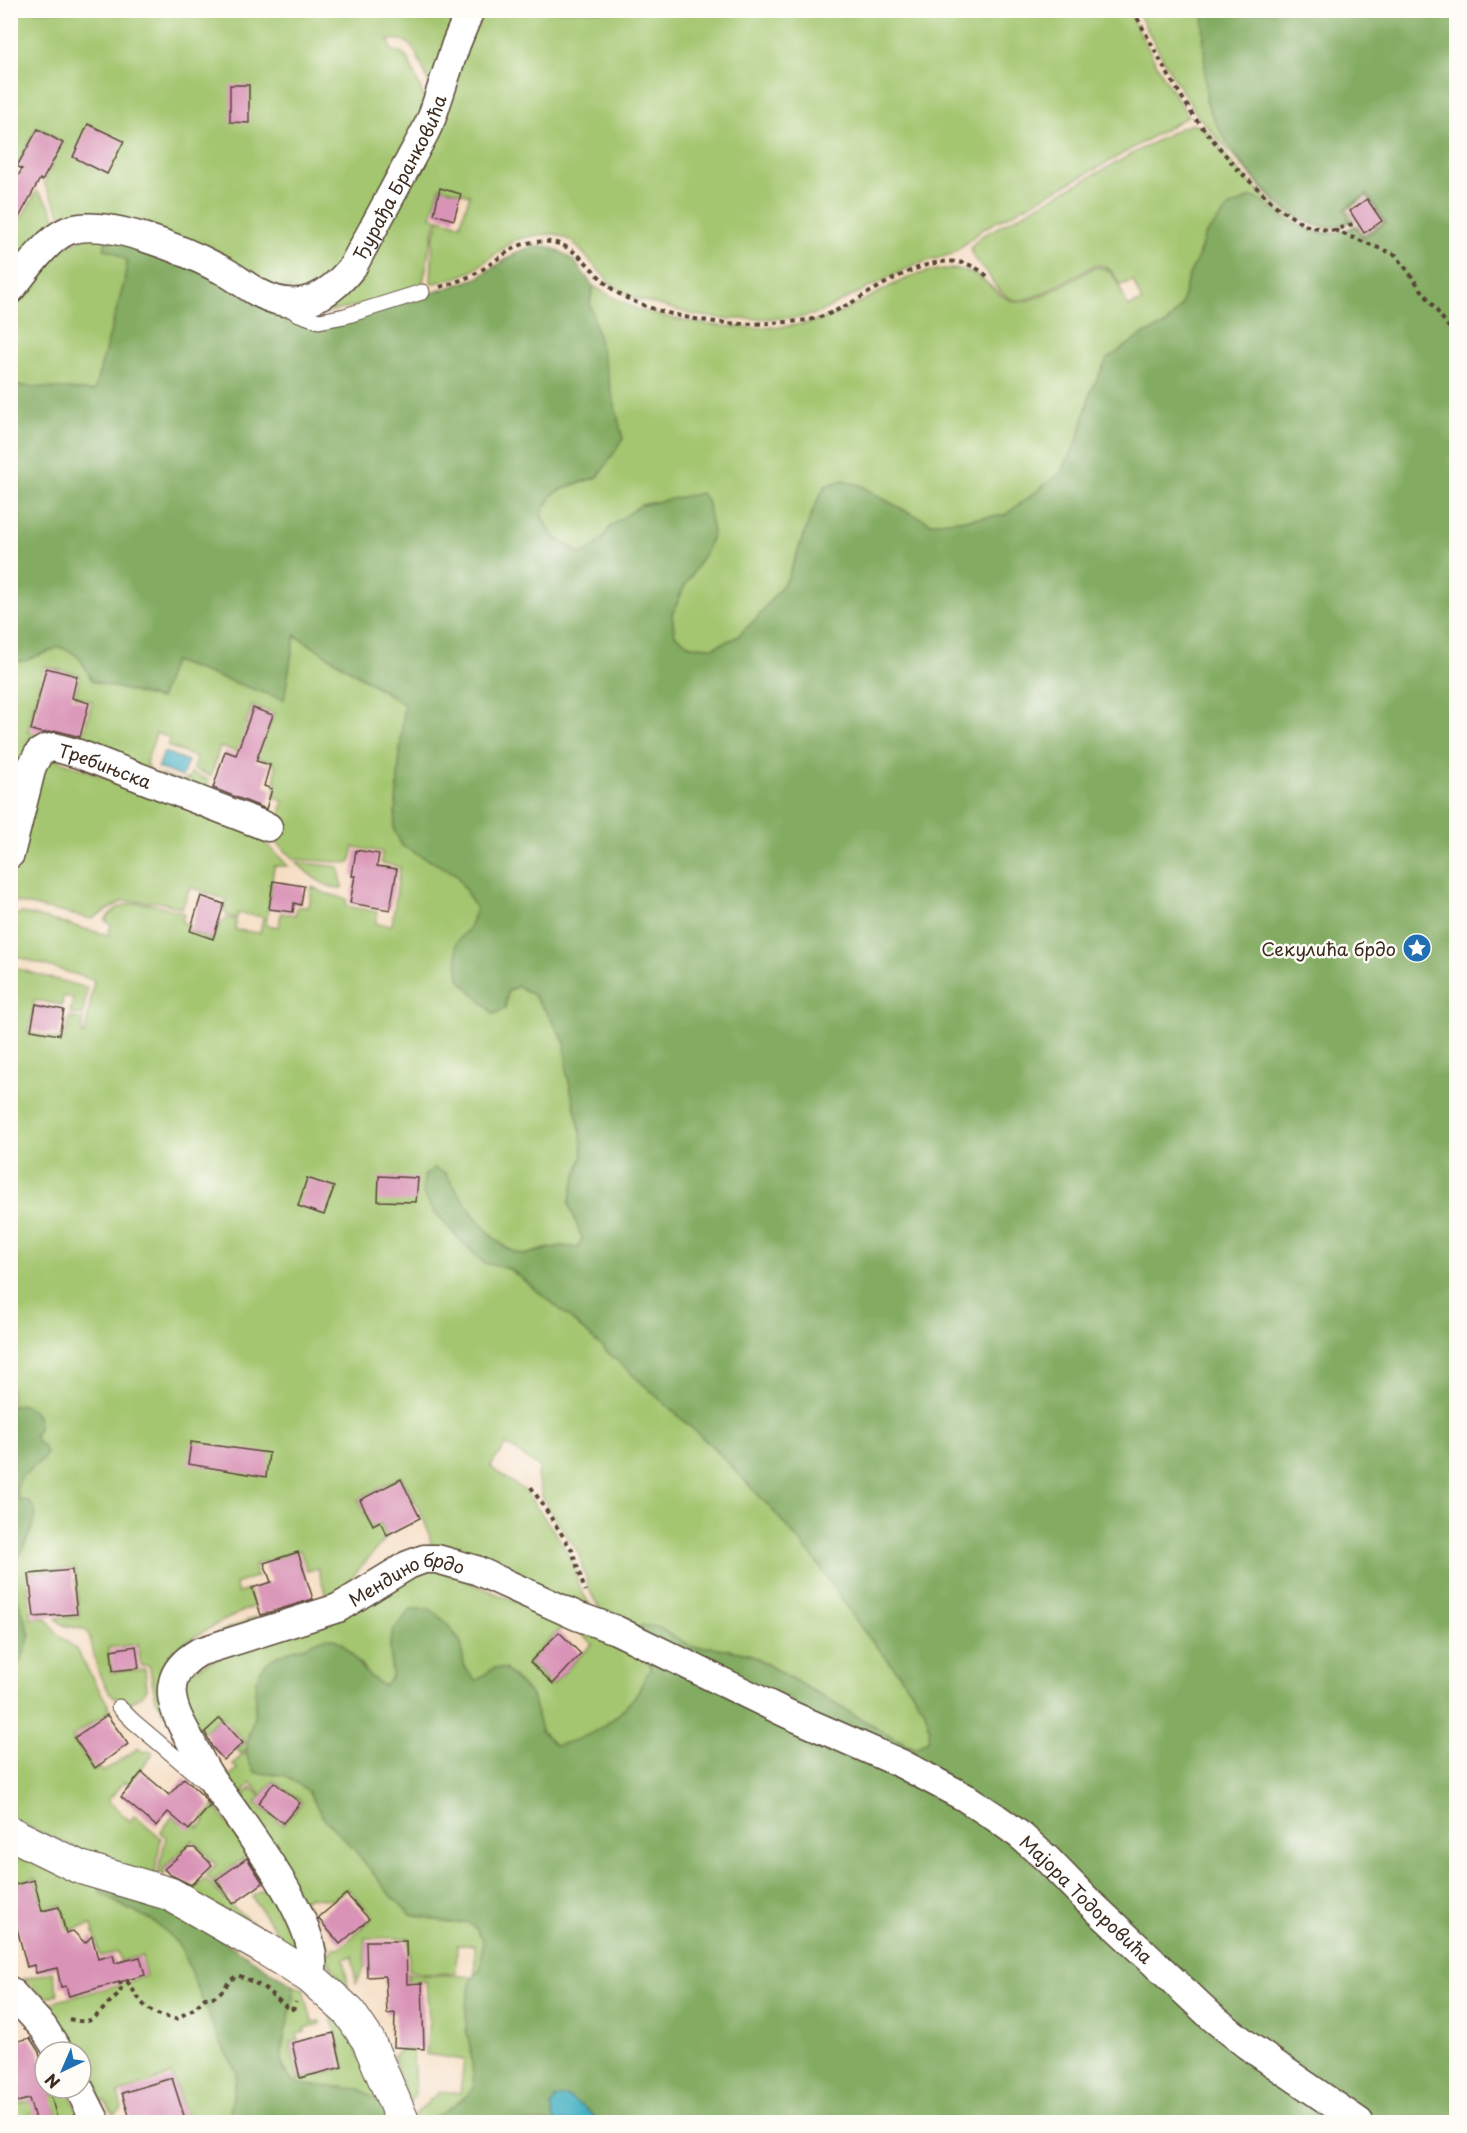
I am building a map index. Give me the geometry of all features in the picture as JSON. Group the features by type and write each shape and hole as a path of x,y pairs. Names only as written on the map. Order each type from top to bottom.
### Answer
{"street":[{"name":"Ђурађа Бранковића","path":"10,290 39,255 65,232 77,228 97,227 123,232 171,247 220,269 259,292 285,302 304,302 328,292 353,266 432,117 452,54 470,10"},
{"name":"Требињска","path":"10,854 32,766 39,753 46,748 54,747 79,754 268,827"},
{"name":"Мендино брдо","path":"306,1975 314,1969 313,1952 299,1916 254,1837 206,1772 174,1706 173,1680 178,1669 186,1660 198,1652 338,1608 408,1565 424,1559 437,1559 476,1570 577,1616 616,1630 788,1714"},
{"name":"Мајора Тодоровића","path":"788,1714 902,1764 995,1817 1047,1859 1119,1931 1212,2017 1247,2045 1359,2122"},
{"path":"10,1833 79,1867 170,1894 306,1975 349,2012 368,2040 403,2122"},
{"path":"10,1991 51,2040"},
{"path":"85,2100 96,2122"}],"lane":[{"name":"Ђурађа Бранковића","path":"285,302 296,313 319,321 345,316 422,292"},
{"name":"Мендино брдо","path":"119,1707 133,1722 208,1785 218,1789"}],"path":[{"path":"1133,10 1194,117 1238,169 1276,206 1304,225 1334,230 1396,255 1456,338"},
{"path":"1334,230 1353,224"},
{"path":"422,292 465,279 518,246 541,241 565,246 578,254 610,287 636,303 683,315 745,324 799,321 823,316 898,277 938,262 968,264 988,277"},
{"path":"531,1487 572,1550 583,1586 597,1610 597,1623"},
{"path":"38,2022 54,2017 91,2021 119,1994 121,1989 118,1984 127,1981 143,2005 157,2015 176,2019 195,2008 205,1998 220,1994 234,1977 238,1976 263,1987 292,2010 296,2002 296,1984 306,1975"}],"green space":[{"path":"11,11 462,11 434,94 412,47 403,41 389,40 391,50 401,53 408,59 427,104 359,244 308,295 66,224 44,183 53,164 46,160 57,139 37,127 12,174 11,187"},
{"path":"474,11 1128,11 1188,116 1105,164 983,229 952,254 914,265 818,313 799,318 724,319 695,315 633,298 611,284 572,241 556,234 515,240 472,271 431,284 433,239 440,219 460,225 470,195 440,187 431,216 438,219 432,235 422,285 372,303 314,315"},
{"path":"1137,11 1204,11 1206,101 1220,130 1247,169 1278,203 1350,221 1344,210 1368,194 1387,223 1363,238 1356,227 1343,231 1356,225 1363,235 1384,222 1367,196 1347,210 1354,221 1332,229 1320,228 1294,217 1277,205 1198,116 1173,77"},
{"path":"1204,11 1456,11 1456,2122 1369,2122 1273,2056 1034,1842 636,1634 641,1625 657,1627 693,1647 713,1647 749,1654 896,1739 915,1748 928,1740 930,1729 924,1708 862,1629 814,1558 768,1505 715,1449 561,1310 510,1269 484,1263 430,1206 423,1192 424,1176 434,1168 445,1173 475,1217 506,1248 524,1255 561,1246 578,1248 582,1238 569,1204 583,1155 581,1133 567,1074 565,1043 548,1014 533,995 518,986 508,991 505,1009 494,1014 459,979 456,943 469,928 476,909 456,874 402,846 394,829 404,704 295,635 284,700 173,661 160,699 92,681 80,659 72,652 59,647 27,660 11,663 10,385 94,391 124,283 127,261 114,252 104,249 106,241 131,240 311,324 426,295 477,278 518,252 531,247 547,246 563,253 575,262 593,286 590,303 623,439 598,477 553,494 541,515 554,537 582,555 601,541 611,526 641,505 701,493 707,500 713,533 672,615 675,635 691,646 714,647 737,637 756,619 788,578 813,510 825,486 843,480 862,486 931,523 1005,515 1061,473 1078,440 1091,391 1107,359 1142,335 1166,325 1181,306 1189,275 1205,235 1229,207 1252,197 1259,199 1288,221 1315,233 1333,234 1356,227 1363,238 1386,223 1367,194 1344,209 1350,221 1329,226 1307,221 1285,208 1245,167 1228,144 1207,103"},
{"path":"1192,124 1205,130 1247,179 1283,213 1305,227 1330,233 1312,232 1295,226 1264,202 1247,198 1205,235 1189,275 1181,306 1166,325 1142,335 1091,391 1078,440 1061,473 1005,515 931,523 862,486 825,486 813,510 788,578 756,619 737,637 714,647 691,646 674,635 672,615 713,533 611,526 601,541 582,555 554,537 541,515 553,494 598,477 590,303 593,286 631,307 684,321 738,327 766,327 817,321 839,313 912,276 925,272 956,269 970,272 980,277 1007,299 1020,302 1047,293 1094,268 1101,268 1112,274 1128,307 1142,301 1133,281 1120,285 1110,270 1098,265 1054,288 1032,297 1015,300 996,286 975,258 971,247 980,237 1180,128"},
{"path":"37,191 48,203 58,223 11,281 11,236"},
{"path":"98,232 114,252 127,260 124,283 94,392 11,385 10,296 42,257"},
{"path":"295,635 404,704 394,829 402,846 456,874 476,909 469,928 456,943 508,991 518,986 533,995 566,1043 567,1074 581,1133 583,1155 569,1204 582,1238 578,1248 554,1247 523,1255 512,1252 479,1222 445,1173 430,1206 484,1263 509,1269 561,1310 715,1449 768,1505 814,1558 862,1629 924,1708 930,1729 928,1740 915,1748 749,1654 713,1647 693,1647 656,1627 636,1634 602,1610 589,1589 578,1552 543,1499 537,1477 540,1468 506,1444 490,1467 525,1491 558,1537 573,1563 579,1587 593,1610 431,1549 425,1522 401,1477 358,1499 372,1527 380,1523 387,1537 345,1585 336,1599 215,1634 256,1617 257,1621 327,1599 318,1568 307,1571 300,1550 254,1565 257,1576 235,1584 238,1593 249,1590 254,1606 211,1627 180,1648 176,1654 168,1684 164,1714 156,1699 149,1665 141,1666 138,1644 108,1648 112,1672 145,1669 147,1689 140,1697 126,1702 113,1696 103,1682 87,1631 66,1626 56,1618 79,1616 75,1568 27,1573 31,1619 47,1618 56,1633 75,1648 111,1710 72,1737 94,1770 99,1767 103,1772 138,1748 143,1752 152,1751 152,1755 128,1785 124,1781 108,1801 130,1821 135,1815 161,1838 154,1877 121,1868 11,1819 11,1797 14,1794 10,1787 11,1685 30,1635 13,1586 13,1575 18,1555 34,1524 29,1502 19,1500 16,1490 20,1478 44,1458 34,1435 38,1422 34,1412 24,1406 11,1407 11,967 87,988 83,1016 70,1013 73,998 63,996 62,1005 35,1000 28,1033 64,1040 70,1017 83,1020 82,1034 85,1034 94,980 11,955 11,916 22,913 108,935 111,925 105,920 112,912 131,904 152,904 184,913 182,922 189,925 188,931 213,940 221,922 224,922 226,918 236,920 235,930 260,933 263,917 238,913 237,918 228,916 224,911 227,900 190,887 182,908 159,902 123,901 92,919 11,901 11,875 39,761 45,755 250,831 269,846 288,866 274,866 266,925 279,927 281,913 295,915 297,907 309,907 312,887 347,899 346,906 377,912 376,924 392,925 400,867 381,863 382,852 354,847 350,863 295,859 275,840 283,801 274,797 276,767 272,762 252,756 259,728 268,731 274,713 252,706 246,723 255,727 247,754 220,747 211,776 193,769 195,757 168,746 170,738 156,733 146,763 150,772 184,782 186,779 189,780 191,773 209,780 207,787 212,788 210,795 80,748 92,701 75,696 80,675 44,666 28,732 39,735 11,826 11,663 27,660 59,647 72,652 80,659 92,681 160,699 173,661 283,699"},
{"path":"296,862 339,867 342,888 323,883"},
{"path":"19,1404 30,1408 36,1416 38,1425 34,1435 39,1444 43,1445 46,1454 20,1478 16,1490 19,1500 30,1503 35,1509 35,1517 14,1572 16,1593 29,1636 11,1685 10,1407"},
{"path":"425,1564 566,1623 529,1662 552,1685 592,1644 580,1632 640,1651 651,1666 638,1692 616,1716 598,1730 577,1740 555,1745 541,1731 532,1696 505,1669 494,1668 476,1681 464,1666 461,1643 446,1622 394,1629 390,1644 392,1677 384,1686 368,1675 360,1663 299,1649 287,1652 255,1704 255,1716 247,1747 241,1754 237,1750 245,1742 221,1716 195,1740 181,1675"},
{"path":"411,1609 430,1609 446,1622 461,1643 464,1666 476,1681 494,1668 505,1669 532,1696 541,1731 555,1745 577,1740 598,1730 632,1700 651,1666 640,1651 960,1801 1350,2122 600,2122 586,2109 551,2106 555,2122 429,2122 431,2118 454,2106 474,2088 471,2051 466,2029 466,2005 471,1981 481,1968 483,1940 476,1929 467,1922 450,1923 411,1914 391,1896 354,1849 323,1817 308,1791 284,1775 256,1773 248,1760 247,1753 255,1709 256,1680 269,1661 318,1640 334,1639 344,1645 368,1675 384,1686 392,1677 390,1644 394,1629"},
{"path":"247,1750 246,1755 272,1775 284,1774 309,1791 323,1817 354,1849 391,1896 411,1914 450,1923 467,1922 476,1929 483,1940 481,1968 475,1976 475,1945 457,1945 456,1973 423,1974 409,1970 409,1938 365,1938 365,1966 356,1983 352,1956 344,1959 349,1995 325,1956 336,1947 339,1949 374,1917 347,1888 333,1900 309,1897 302,1903 330,1948 305,1918 243,1806 246,1793 252,1788 261,1796 256,1803 283,1825 302,1802 274,1781 262,1795 251,1783 244,1791 241,1805 221,1784 237,1769 233,1764"},
{"path":"215,1805 248,1855 214,1880 227,1899 206,1875 216,1865 193,1840 163,1869 165,1875 158,1873 166,1837 161,1832 172,1817 181,1823 186,1817 199,1828 205,1821 203,1819"},
{"path":"10,1844 101,1885 101,1893 150,1919 168,1933 181,1948 217,2036 237,2073 228,2122 188,2122 172,2075 118,2093 122,2109 114,2115 105,2101 94,2104 93,2040 63,2040 42,2005 146,1976 142,1956 120,1961 118,1952 100,1956 92,1925 68,1930 61,1905 43,1909 35,1878 11,1884"},
{"path":"205,1879 226,1901 259,1929 190,1892"},
{"path":"271,1883 296,1923 297,1949 284,1943 252,1897"},
{"path":"99,1888 165,1904 294,1986 282,2046 282,2069 291,2080 305,2085 360,2089 383,2104 390,2122 228,2122 237,2073 217,2036 181,1948 168,1933 150,1919 101,1893"},
{"path":"53,1972 58,1994 45,1998 24,1979"},
{"path":"408,1973 475,1977 471,1981 466,2029 471,2051 474,2088 455,2106 431,2118 429,2122 416,2122 413,2116 440,2091 460,2093 464,2060 426,2054 429,2018 426,1981 385,1982 385,1978 408,1979"},
{"path":"294,1986 304,1989 312,2022 320,2021 321,2024 304,2028 305,2032 297,2034 298,2040 290,2042 298,2079 345,2068 328,2010 340,2019 383,2104 349,2088 309,2086 300,2084 287,2075 282,2057"},
{"path":"401,2049 413,2050 415,2094 409,2104 393,2057"},
{"path":"34,2100 72,2100 82,2122 60,2122 54,2107 29,2114 31,2122 11,2122 11,2106"}],"water":[{"path":"164,752 188,761 182,777 158,768"},
{"path":"566,2096 586,2109 600,2122 555,2122 551,2106 556,2098"}],"building":[{"path":"230,85 249,85 249,123 230,122"},
{"path":"88,124 124,141 107,174 73,157"},
{"path":"38,129 63,143 10,234 10,190 22,169 17,166"},
{"path":"440,188 461,194 454,220 434,214"},
{"path":"1367,199 1382,221 1364,233 1350,211"},
{"path":"46,668 77,676 72,698 89,703 80,737 58,731 42,733 31,730"},
{"path":"253,708 273,715 256,761 270,765 264,786 272,789 266,809 213,788 225,751 236,755"},
{"path":"356,850 379,854 377,866 397,869 390,910 350,903 355,876 352,876"},
{"path":"273,881 304,886 301,905 294,903 293,912 269,909"},
{"path":"201,896 224,904 213,939 190,931"},
{"path":"36,1004 64,1010 59,1035 31,1030"},
{"path":"379,1176 418,1178 416,1202 378,1201"},
{"path":"307,1178 334,1187 324,1215 298,1206"},
{"path":"191,1442 269,1453 266,1477 188,1464"},
{"path":"401,1479 420,1518 387,1535 380,1521 373,1525 360,1500"},
{"path":"298,1552 313,1599 261,1615 252,1588 271,1582 264,1563"},
{"path":"72,1570 77,1614 34,1617 29,1574"},
{"path":"559,1632 581,1654 553,1684 530,1662"},
{"path":"136,1646 139,1668 113,1671 111,1650"},
{"path":"107,1715 128,1744 95,1768 74,1738"},
{"path":"220,1718 243,1743 224,1760 212,1747 205,1732"},
{"path":"142,1772 169,1795 184,1778 210,1806 189,1830 168,1812 156,1826 121,1797"},
{"path":"274,1782 300,1803 283,1823 258,1803"},
{"path":"188,1848 195,1848 212,1865 191,1885 164,1869"},
{"path":"247,1858 263,1883 233,1904 216,1880"},
{"path":"34,1880 42,1911 59,1907 66,1933 73,1931 85,1943 92,1936 98,1959 113,1955 115,1963 140,1957 145,1975 69,1996 66,1986 61,1987 57,1968 36,1973 34,1965 27,1967 14,1917 10,1918 10,1886"},
{"path":"346,1894 369,1919 340,1944 318,1918"},
{"path":"366,1941 406,1941 407,1984 422,1983 424,2049 394,2047 395,2013 387,2014 385,1976 367,1977"},
{"path":"334,2033 342,2067 300,2078 292,2043"},
{"path":"30,2038 33,2043 33,2100 52,2100 58,2122 36,2122 29,2099 17,2102 10,2076 10,2043"},
{"path":"172,2078 186,2122 131,2122 122,2093"}],"place":[{"name":"Секулића брдо","path":"1417,948"}]}
